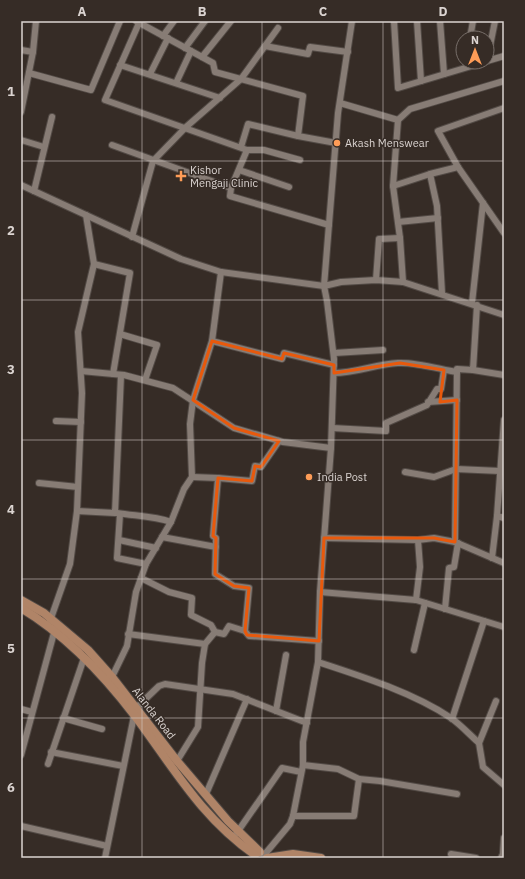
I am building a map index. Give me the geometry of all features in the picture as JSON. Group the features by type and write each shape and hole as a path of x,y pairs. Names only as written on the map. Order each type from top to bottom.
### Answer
{"main road":[{"name":"Alanda Road","path":"21,600 52,625 88,650 135,712 191,795 219,827 233,839 261,856"},
{"name":"Alanda Road","path":"21,608 52,625 84,658 107,674 135,712 261,856"},
{"path":"261,856 293,854 321,858"}],"street":[{"path":"21,112 23,91 29,73 33,52 36,21"},
{"path":"29,73 91,90 120,21"},
{"path":"150,74 165,37 174,21"},
{"path":"176,83 188,49 205,21"},
{"path":"202,57 231,21"},
{"path":"261,856 290,824 293,816 303,765 303,742 318,662 320,592 331,448 334,373 334,353 328,301 324,286 340,103 352,21"},
{"path":"394,21 398,88 455,69"},
{"path":"417,21 421,81"},
{"path":"440,21 444,74"},
{"path":"298,136 303,96 215,72 214,63 138,22 105,100 186,127 244,149 259,149 300,160"},
{"path":"132,237 153,161 186,127 241,79 278,28"},
{"path":"266,46 308,54 310,47 348,52"},
{"path":"21,50 33,52"},
{"path":"120,65 220,98"},
{"path":"403,282 400,238 393,186 398,120 410,109 504,81"},
{"path":"340,103 398,120"},
{"path":"504,108 438,131 458,167 504,233"},
{"path":"34,191 52,117"},
{"path":"329,225 230,196 231,188 239,170 248,124 336,143"},
{"path":"21,140 44,147"},
{"path":"112,145 231,188"},
{"path":"393,186 458,167"},
{"path":"239,170 289,187"},
{"path":"430,174 438,218 442,294"},
{"path":"21,185 181,260 221,272 324,286 341,282 376,280 403,282 504,315"},
{"path":"473,370 474,304 483,203"},
{"path":"21,755 52,625 70,564 77,511 81,422 81,371 78,332 94,264 86,215"},
{"path":"398,222 438,218"},
{"path":"376,280 379,239 400,238"},
{"path":"94,264 130,273 113,374"},
{"path":"107,674 127,646 136,592 146,564 171,522 184,489 192,477 190,424 193,400 212,341 221,272"},
{"path":"120,334 157,345 145,380"},
{"path":"212,341 282,359 284,353 334,365"},
{"path":"334,353 383,350"},
{"path":"334,373 349,373 379,365 400,363 457,372"},
{"path":"445,609 449,568 454,566 457,542 457,369 504,375"},
{"path":"332,428 386,431 386,423 427,405 437,389 441,389 444,370"},
{"path":"81,371 121,374 173,388 234,428 279,441 331,448"},
{"path":"121,374 117,558 146,564"},
{"path":"428,402 457,400"},
{"path":"492,558 497,516 504,420"},
{"path":"56,421 81,422"},
{"path":"192,477 252,481 255,466 262,467 279,441"},
{"path":"405,472 434,477 456,469 500,471"},
{"path":"218,478 213,536 216,538 215,574 234,586 249,588 245,631"},
{"path":"39,483 78,487"},
{"path":"77,511 118,514 144,518 159,518 171,522"},
{"path":"497,516 504,518"},
{"path":"162,537 216,547"},
{"path":"324,538 418,540 434,538 457,542 504,563"},
{"path":"118,540 156,548"},
{"path":"416,600 420,567 418,540"},
{"path":"141,578 169,592 192,598 191,615 211,625 215,632 224,634 229,626 245,631 249,636 319,641"},
{"path":"320,592 416,600 504,627"},
{"path":"414,650 426,603"},
{"path":"452,718 484,621"},
{"path":"177,761 198,727 200,688 205,644 215,632"},
{"path":"128,634 205,644"},
{"path":"276,710 286,655"},
{"path":"48,764 84,658"},
{"path":"318,662 361,676 414,699 452,718 479,743"},
{"path":"106,858 107,846 135,712 161,684 200,688 233,694 276,710 306,724"},
{"path":"206,794 247,699"},
{"path":"496,701 479,743 483,767 503,782"},
{"path":"21,709 32,712"},
{"path":"63,718 102,729"},
{"path":"51,752 123,766"},
{"path":"303,765 338,769 359,779 396,783 457,794"},
{"path":"233,839 282,768 301,772"},
{"path":"293,816 354,816 359,779"},
{"path":"21,826 107,846"},
{"path":"501,858 503,854 504,838"},
{"path":"451,854 476,858"}],"highlighted area":[{"path":"212,341 282,359 284,353 334,365 334,373 400,363 444,370 440,402 457,400 455,542 434,538 324,538 319,641 247,635 245,631 249,588 234,586 215,574 216,538 213,536 218,478 252,481 255,466 261,467 279,441 234,428 193,400"}],"place":[{"name":"Akash Menswear","path":"337,143"},
{"name":"Kishor Mengaji Clinic","path":"181,176"},
{"name":"India Post","path":"309,477"}]}
